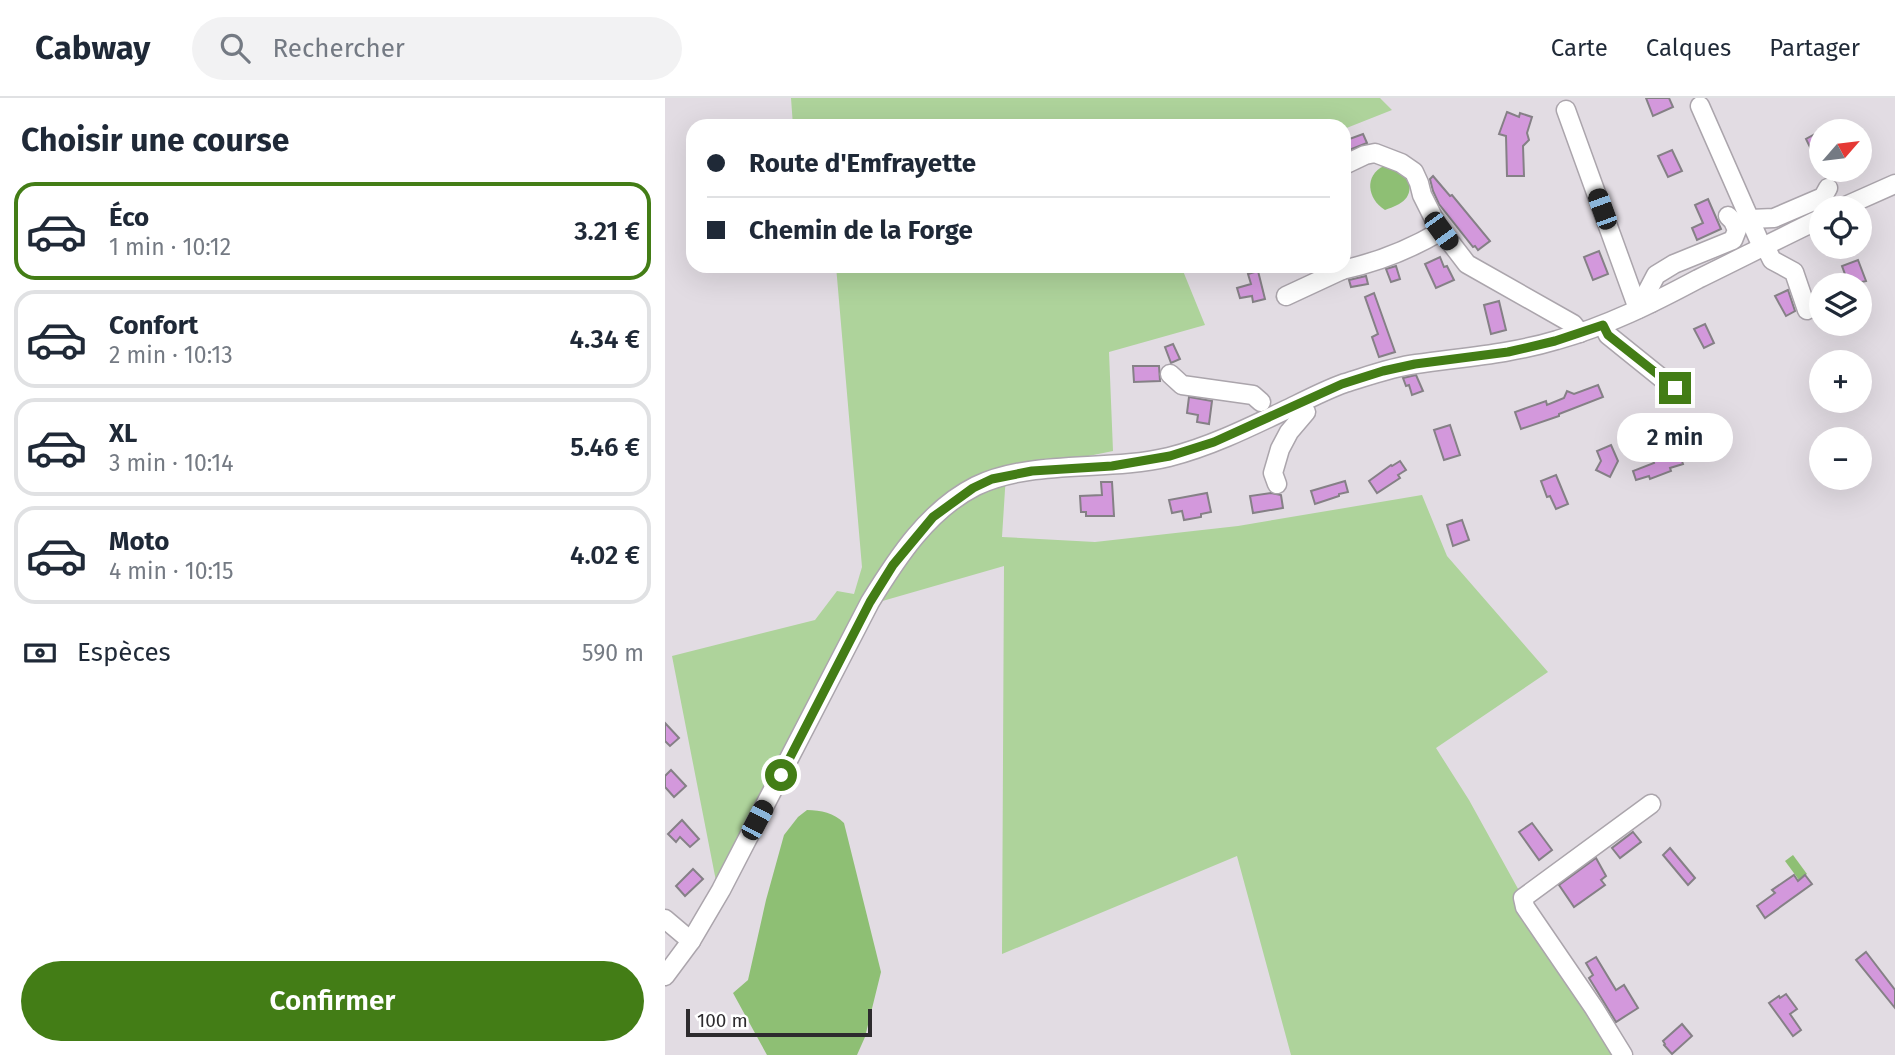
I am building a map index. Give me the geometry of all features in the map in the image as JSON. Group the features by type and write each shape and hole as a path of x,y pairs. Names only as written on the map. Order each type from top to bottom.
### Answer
{"street":[{"path":"1700,106 1764,246 1772,260 1794,272 1807,310"},
{"path":"1566,110 1644,306"},
{"path":"1351,162 1375,153 1401,163 1413,172 1441,231 1467,264 1573,324 1580,333"},
{"path":"1868,196 1895,184"},
{"path":"1750,219 1774,218 1823,197 1828,188"},
{"path":"1644,306 1646,294 1656,275 1674,264 1733,240 1737,230 1728,216"},
{"path":"665,976 691,941 722,887 870,602 893,565 925,526 955,499 992,479 1011,475 1032,471 1112,466 1170,456 1214,442 1342,384 1383,371 1415,364 1508,352 1580,333 1644,306 1809,224"},
{"path":"1351,267 1370,264 1400,254 1441,231"},
{"path":"1286,296 1332,273"},
{"path":"1603,325 1608,335 1675,388"},
{"path":"1170,374 1182,384 1253,395 1261,401"},
{"path":"1277,484 1273,473 1280,449 1289,432 1306,412"},
{"path":"1623,1055 1525,907 1524,898 1651,804"},
{"path":"665,919 691,941"}],"shaded area":[{"path":"791,98 1380,98 1392,110 1351,126 1351,119 792,119"},
{"path":"1384,166 1390,166 1408,178 1409,185 1405,199 1385,210 1374,200 1370,187 1373,175"},
{"path":"837,273 1184,273 1205,325 1109,352 1113,451 1006,474 1002,537 1095,542 1238,526 1422,495 1447,556 1548,672 1436,748 1469,800 1522,896 1625,1055 1291,1055 1237,856 1002,954 1004,566 879,602 716,881 672,656 815,620 837,591 854,594 862,567"},
{"path":"807,810 827,813 844,823 881,972 865,1037 857,1055 767,1055 733,993 748,980 784,835"},
{"path":"1793,855 1807,874 1799,880 1785,861"}],"building":[{"path":"1646,98 1669,98 1673,107 1653,116"},
{"path":"1507,112 1519,117 1520,113 1532,117 1527,133 1529,140 1523,146 1524,176 1507,176 1506,136 1499,134"},
{"path":"1363,134 1367,143 1351,149 1351,138"},
{"path":"1672,150 1682,171 1668,177 1658,156"},
{"path":"1433,176 1490,241 1478,250 1439,204 1430,179"},
{"path":"1708,199 1721,229 1697,240 1692,228 1703,223 1695,205"},
{"path":"1599,251 1608,274 1593,280 1584,257"},
{"path":"1440,257 1454,280 1436,288 1425,264"},
{"path":"1858,260 1863,273 1845,273 1842,266"},
{"path":"1396,266 1400,279 1391,282 1386,269"},
{"path":"1258,273 1265,299 1253,302 1252,296 1240,298 1237,288 1251,284 1248,274"},
{"path":"1366,276 1368,284 1351,287 1349,280"},
{"path":"1788,290 1795,311 1786,316 1775,296"},
{"path":"1374,293 1395,352 1379,357 1372,337 1378,334 1365,297"},
{"path":"1499,301 1506,330 1491,334 1484,305"},
{"path":"1705,324 1714,343 1704,348 1694,329"},
{"path":"1173,344 1180,359 1171,363 1165,347"},
{"path":"1133,366 1159,366 1160,381 1134,382"},
{"path":"1416,375 1423,391 1412,395 1403,378"},
{"path":"1598,385 1603,397 1521,429 1515,412 1546,401 1547,405 1564,398 1567,391 1574,394"},
{"path":"1189,397 1212,401 1209,424 1197,422 1198,415 1187,413"},
{"path":"1450,425 1460,455 1444,460 1434,430"},
{"path":"1611,445 1618,461 1610,477 1596,470 1601,461 1597,451"},
{"path":"1677,446 1683,464 1650,479 1649,476 1636,480 1633,471 1654,463 1651,455"},
{"path":"1400,461 1406,470 1398,475 1400,478 1377,493 1369,481"},
{"path":"1556,475 1568,504 1556,509 1550,496 1547,497 1541,481"},
{"path":"1345,481 1348,492 1315,504 1311,491"},
{"path":"1101,482 1112,482 1114,516 1086,516 1086,512 1081,512 1080,496 1102,495"},
{"path":"1207,493 1211,512 1184,520 1182,511 1172,513 1169,500"},
{"path":"1271,493 1281,495 1283,508 1253,513 1250,496"},
{"path":"1462,520 1469,540 1453,546 1447,525"},
{"path":"665,723 679,738 670,746 665,741"},
{"path":"671,770 686,786 674,797 665,787 665,776"},
{"path":"682,820 699,839 690,847 680,837 676,842 668,834"},
{"path":"1532,823 1552,850 1539,860 1519,832"},
{"path":"1633,832 1641,842 1620,858 1612,848"},
{"path":"1670,848 1695,878 1688,885 1663,855"},
{"path":"1596,858 1606,876 1601,880 1605,885 1574,907 1559,885"},
{"path":"693,869 703,879 685,896 676,886"},
{"path":"1794,875 1798,881 1805,875 1812,884 1765,918 1757,906 1775,893 1772,890"},
{"path":"1866,952 1895,990 1895,1008 1856,960"},
{"path":"1596,957 1616,990 1624,985 1638,1008 1616,1022 1589,978 1593,975 1586,963"},
{"path":"1786,994 1797,1009 1790,1014 1801,1030 1793,1036 1769,1003"},
{"path":"1682,1024 1692,1036 1672,1054 1663,1041"}],"route":[{"path":"781,775 870,602 893,565 933,517 955,499 992,479 1032,471 1112,466 1170,456 1214,442 1342,384 1383,371 1415,364 1508,352 1555,341 1603,325 1608,335 1675,388"}]}
